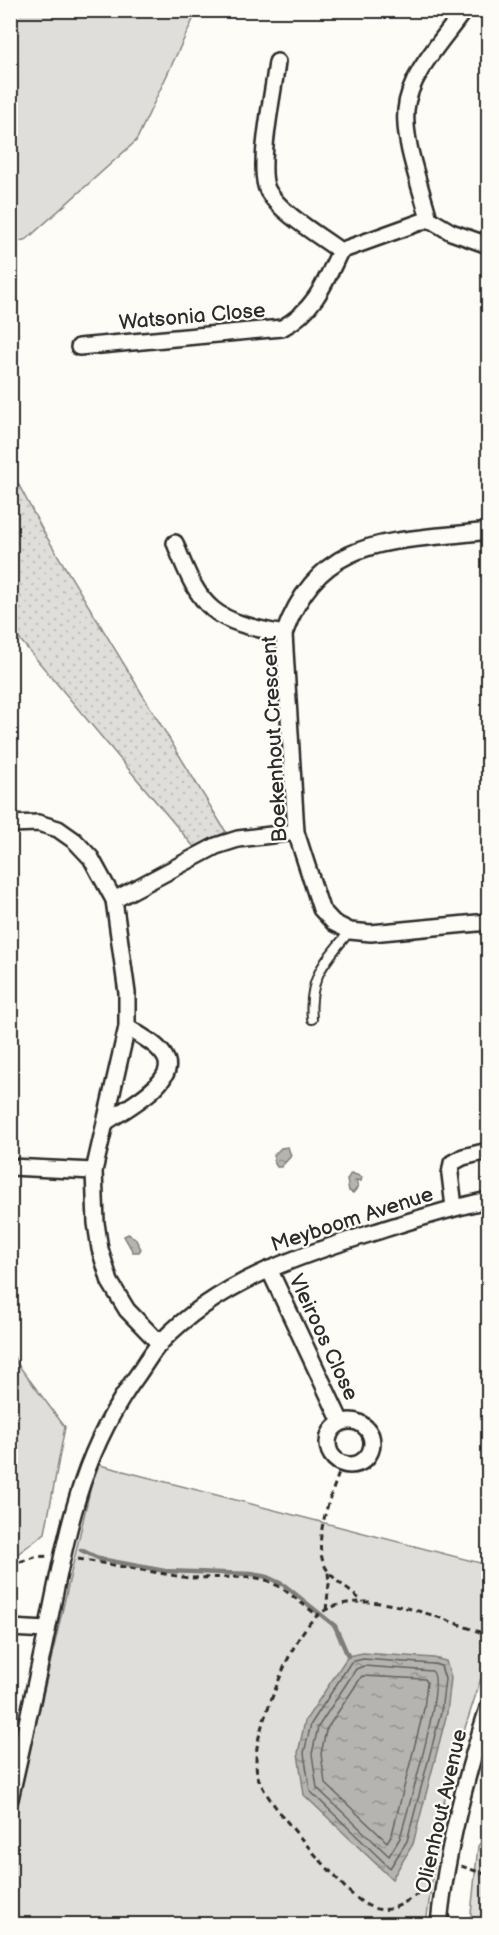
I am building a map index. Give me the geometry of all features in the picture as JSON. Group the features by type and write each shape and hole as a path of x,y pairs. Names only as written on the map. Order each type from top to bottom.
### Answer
{"street":[{"path":"464,10 423,69 411,92 406,110 407,134 429,219 451,232 489,244"},
{"path":"278,62 264,176 268,192 280,206 340,251 429,219"},
{"name":"Watsonia Close","path":"79,347 282,328 301,318 328,278 340,251"},
{"name":"Boekenhout Crescent","path":"350,931 334,923 321,909 296,832 284,634 292,611 308,588 323,570 342,556 370,546 489,531"},
{"path":"175,543 190,583 204,602 221,617 245,627 284,634"},
{"path":"10,824 38,823 58,829 75,841 91,858 114,900 127,993 128,1027 94,1172 100,1249 110,1282 127,1310 160,1344"},
{"path":"114,900 216,846 238,839 296,832"},
{"path":"350,931 371,933 489,922"},
{"path":"106,1122 154,1089 167,1074 168,1065 165,1056 128,1027"},
{"path":"454,1208 450,1174 452,1163 463,1156 489,1150"},
{"path":"10,1167 94,1172"},
{"name":"Meyboom Avenue","path":"10,1799 63,1555 84,1473 94,1447 118,1401 160,1344 213,1300 239,1282 302,1254 454,1208 489,1200"},
{"name":"Vleiroos Close","path":"269,1269 341,1422"},
{"name":"Vleiroos Close","path":"355,1421 367,1429 372,1442 371,1450 363,1461 356,1464 342,1464 335,1460 328,1447 330,1433 341,1422 355,1421"},
{"path":"10,1628 47,1630"},
{"name":"Olienhout Avenue","path":"439,1924 445,1872 455,1827 489,1708"}],"lane":[{"path":"312,1018 310,1000 315,980 350,931"}],"path":[{"path":"326,1611 329,1584 319,1538 342,1464"},
{"path":"10,1565 35,1557 63,1555 188,1578 252,1577 266,1580 282,1588 317,1616"},
{"path":"327,1571 363,1602"},
{"path":"431,1892 417,1894 395,1908 378,1910 362,1902 348,1891 285,1820 256,1774 257,1746 266,1712 294,1647 317,1616 326,1611 363,1602 410,1608 489,1635"},
{"path":"459,1866 489,1875"}],"shaded area":[{"path":"11,10 197,11 136,141 27,239 11,244"},
{"path":"11,470 43,531 226,832 194,847 11,629"},
{"path":"11,1349 16,1362 65,1427 45,1533 11,1559"},
{"path":"96,1464 488,1565 488,1657 453,1765 440,1820 426,1924 11,1924 11,1834"},
{"path":"488,1833 488,1924 470,1924 478,1846"}],"water":[{"path":"288,1147 291,1156 281,1167 277,1167 274,1155 281,1148"},
{"path":"351,1173 362,1177 361,1181 356,1180 358,1187 353,1193 349,1191 347,1180"},
{"path":"128,1234 135,1238 141,1249 139,1252 133,1252 124,1236"},
{"path":"363,1653 434,1658 446,1661 451,1678 447,1713 413,1844 392,1879 304,1795 298,1753 305,1721 348,1656"}],"waterway":[{"path":"81,1550 100,1559 165,1571 252,1574 267,1577 284,1585 335,1626 348,1656"}]}
